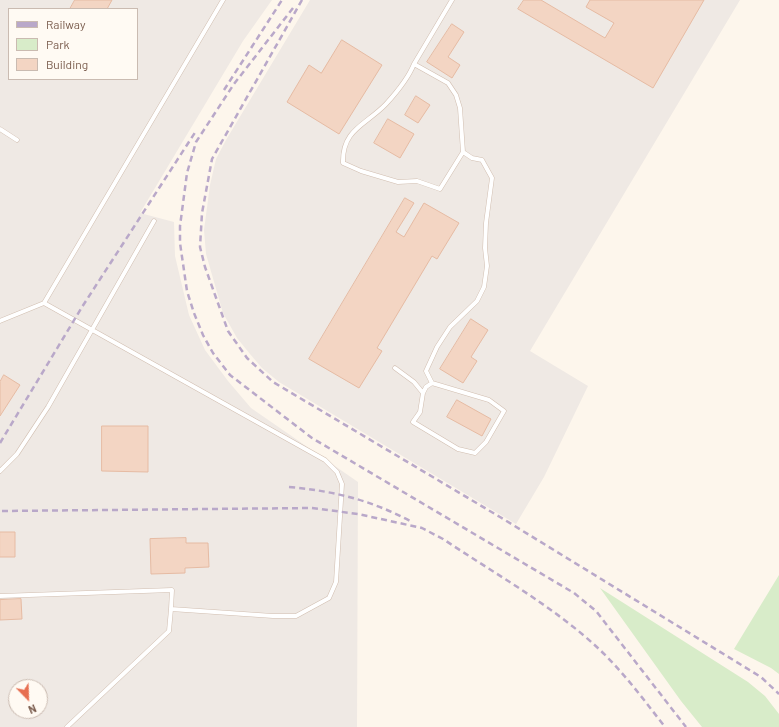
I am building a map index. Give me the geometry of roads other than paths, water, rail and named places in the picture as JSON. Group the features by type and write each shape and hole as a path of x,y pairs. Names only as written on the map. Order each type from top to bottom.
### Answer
{"lane":[{"path":"0,321 44,303 223,0"},
{"path":"414,64 448,83 456,95 460,108 463,152 440,189 418,181 398,182 361,171 343,163 342,149 354,129 386,104 409,77 414,64 452,0"},
{"path":"0,130 17,140"},
{"path":"432,383 426,387 423,393 420,412 413,422 458,448 475,453 486,442 504,411 488,400 432,383 426,371 437,347 450,327 477,301 484,287 486,273 486,223 492,178 482,160 472,158 463,152"},
{"path":"0,471 16,454 48,407 154,222"},
{"path":"44,303 325,460 337,472 342,484 336,582 329,598 296,616 273,616 171,609"},
{"path":"395,368 414,382 423,393"},
{"path":"0,596 172,590 169,631 67,727"}],"railway":[{"path":"224,90 282,0"},
{"path":"302,0 212,159 202,213 200,247 205,267 228,331 247,358 273,382 500,517 761,677 779,694"},
{"path":"293,8 234,84 196,142 187,173 180,226 180,243 187,291 203,335 213,353 230,375 312,438 574,593 596,611 686,727"},
{"path":"0,443 82,307 196,131"},
{"path":"289,487 337,494 367,502 397,514 412,522"},
{"path":"2,511 312,508 358,514 422,528 443,539 544,605 583,635 600,650 634,687 665,727"}]}
